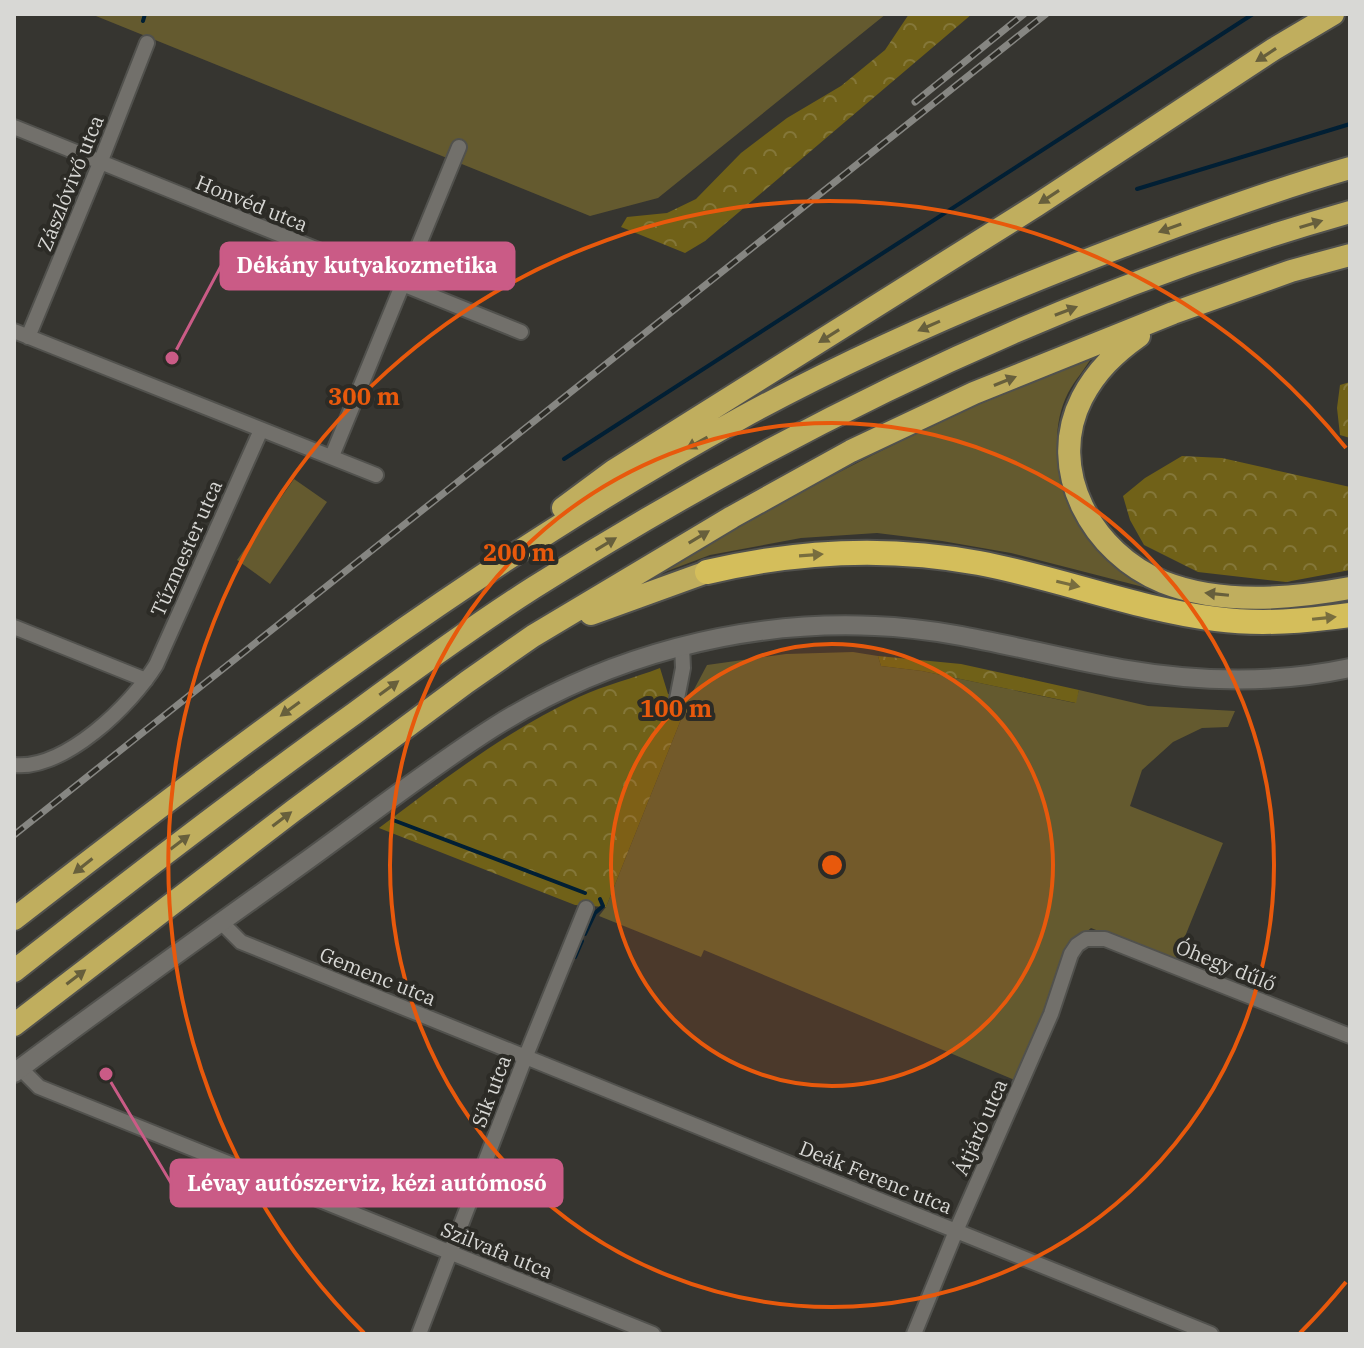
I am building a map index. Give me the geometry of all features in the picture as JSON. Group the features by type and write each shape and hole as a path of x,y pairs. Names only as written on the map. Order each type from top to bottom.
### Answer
{"highway":[{"path":"492,568 548,518 613,471 1037,205 1274,49 1333,14"},
{"path":"14,919 295,705 492,568 744,416 898,339 1045,275 1243,201 1350,168"},
{"path":"14,971 217,814 423,663 531,590 648,518 842,413 1057,314 1203,259 1350,212"},
{"path":"14,1025 467,682 533,636 732,517 851,451 974,393 1173,313 1291,271 1350,255"},
{"path":"1173,313 1116,353 1096,375 1081,400 1071,437 1071,468 1076,495 1086,515 1118,554 1138,570 1165,583 1200,592 1266,598 1350,588"},
{"path":"467,682 589,615 707,572 757,560 794,556 872,552 980,563 1216,619 1275,622 1350,615"}],"street":[{"name":"Zászlóvivő utca","path":"21,334 100,163 147,43"},
{"name":"Honvéd utca","path":"14,127 521,332"},
{"path":"332,456 459,147"},
{"path":"21,334 376,475"},
{"name":"Tűzmester utca","path":"14,765 41,763 58,756 107,719 146,680 156,665 261,430"},
{"path":"17,1070 493,728 582,681 682,646 759,631 865,625 928,629 1123,669 1181,676 1282,678 1350,668"},
{"path":"14,627 146,680"},
{"path":"676,704 683,668 682,646"},
{"name":"Sík utca","path":"419,1334 586,908"},
{"name":"Gemenc utca","path":"222,923 241,942 525,1058"},
{"name":"Óhegy dűlő","path":"1086,939 1105,939 1350,1036"},
{"name":"Átjáró utca","path":"914,1334 1051,1014 1071,954 1086,939"},
{"name":"Deák Ferenc utca","path":"525,1058 1211,1334"},
{"name":"Szilvafa utca","path":"17,1070 39,1087 653,1334"}],"shaded area":[{"path":"91,14 886,14 658,198 590,216"},
{"path":"1092,357 1068,393 1061,413 1057,434 1062,478 1078,520 1103,555 1155,590 1011,553 877,533 801,538 710,555 654,576 863,460 974,407"},
{"path":"294,479 327,502 270,584 237,560"},
{"path":"853,652 878,656 881,666 922,671 1075,703 1079,690 1148,706 1235,711 1228,727 1202,728 1173,742 1142,770 1130,806 1223,843 1175,961 1091,928 1069,947 1017,1081 704,950 701,957 599,916 606,907 690,697 707,665 786,654"}],"green space":[{"path":"909,14 972,14 705,241 685,253 621,227 627,217 667,213 696,199 741,153 787,118 841,86 885,50"},
{"path":"1350,382 1350,438 1340,435 1337,408 1340,385"},
{"path":"1182,456 1222,458 1350,487 1350,570 1286,582 1198,572 1144,545 1130,520 1123,496 1145,478"},
{"path":"878,656 961,664 1079,690 1076,703 922,671 881,666"},
{"path":"660,668 668,694 690,697 606,907 575,905 379,828 476,757 552,710 589,693"}],"waterway":[{"path":"143,21 145,14"},
{"path":"564,459 1253,14"},
{"path":"1137,189 1350,124"},
{"path":"393,820 585,893"},
{"path":"585,934 595,913 603,906 600,899"},
{"path":"575,957 582,941"}],"railway":[{"path":"915,102 1024,14"},
{"path":"14,835 1046,14"}],"place":[{"name":"Dékány kutyakozmetika","path":"172,358"},
{"name":"Lévay autószerviz, kézi autómosó","path":"106,1074"}]}
